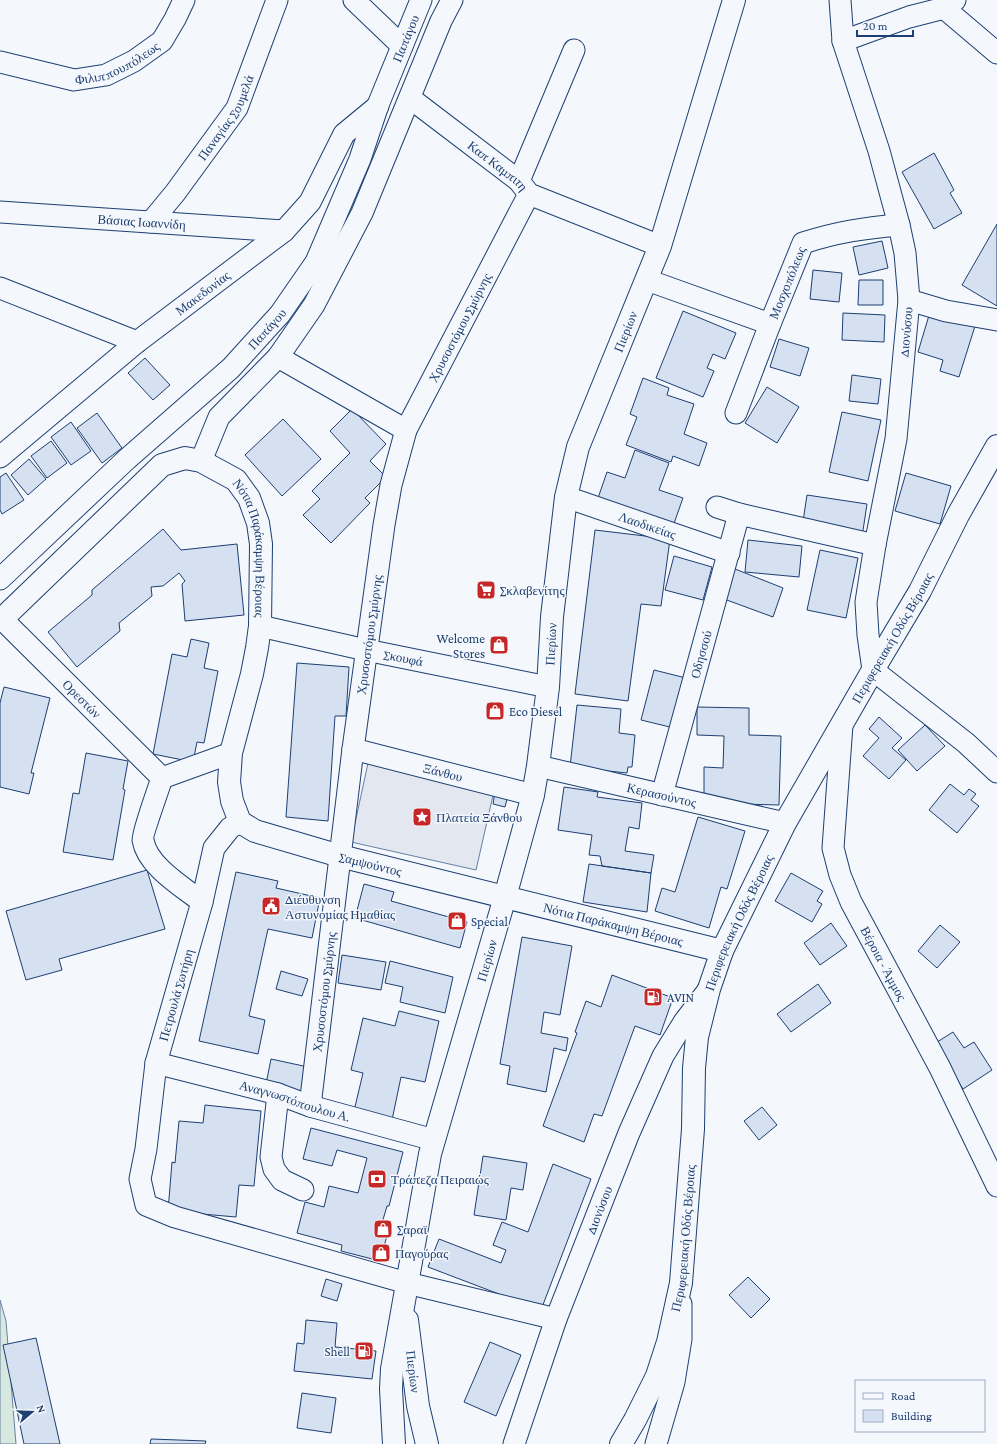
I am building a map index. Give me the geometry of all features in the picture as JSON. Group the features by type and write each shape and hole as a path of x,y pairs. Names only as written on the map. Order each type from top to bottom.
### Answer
{"main road":[{"name":"Πιερίων","path":"394,1444 391,1389 392,1369 430,1154 505,897 532,795 538,766 548,687 552,617 566,497 578,447 660,246 734,0"},
{"name":"Περιφερειακή Οδός Βέροιας","path":"621,1444 657,1376 668,1342 681,1283 693,1130 694,1068 698,1037 709,989 722,951 785,823 920,591 958,515 997,446"},
{"name":"Νότια Παράκαμψη Βέροιας","path":"1,620 162,466 185,458 201,461 236,480 243,488 254,509 261,544 260,626 257,648 252,674 230,753 229,782 232,801 240,822"},
{"name":"Σαμψούντος","path":"240,822 255,831 340,856 505,897"},
{"name":"Νότια Παράκαμψη Βέροιας","path":"505,897 722,951"},
{"name":"Πιερίων","path":"405,1291 418,1406 427,1444"}],"street":[{"name":"Φιλιππουπόλεως","path":"0,62 74,80 106,75 134,61 162,41 176,19 184,0"},
{"name":"Παναγίας Σουμελά","path":"151,222 237,108 277,0"},
{"path":"354,0 402,46"},
{"name":"Παπάγου","path":"0,580 127,459 231,368 280,314 316,262 360,159 378,105 421,0"},
{"name":"Παπάγου","path":"201,461 219,416 278,357 314,304 362,213 441,21 452,0"},
{"name":"Διονύσου","path":"840,0 843,41 879,151 899,225 905,253 909,300 896,439 875,545 866,602 868,635 873,670"},
{"path":"843,41 909,9 950,4 997,53"},
{"name":"Χρυσοστόμου Σμύρνης","path":"310,1106 353,749 366,650 391,485 406,430 524,187 574,50"},
{"name":"Καπ Καμπιτη","path":"410,98 524,187 660,246"},
{"name":"Μακεδονίας","path":"0,457 137,342 284,231 310,202 344,134 378,105"},
{"name":"Βάσιας Ιωαννίδη","path":"0,212 284,231"},
{"name":"Μοσχοπόλεως","path":"736,413 803,243 824,236 857,229 899,225"},
{"path":"647,280 770,324"},
{"path":"0,288 137,342"},
{"path":"909,300 946,311 997,320"},
{"path":"278,357 406,430"},
{"name":"Λαοδικείας","path":"566,497 729,553"},
{"path":"717,507 739,514 875,545"},
{"name":"Οδησσού","path":"662,795 739,514"},
{"name":"Ορεστών","path":"1,620 162,778"},
{"name":"Σκουφά","path":"260,626 366,650 548,687"},
{"path":"873,670 966,743 997,772"},
{"name":"Βέροια - Άμμος","path":"842,725 833,848 840,875 851,902 940,1068 997,1186"},
{"name":"Ξάνθου","path":"353,749 532,795"},
{"path":"202,902 162,871 149,856 143,839 162,778 230,753"},
{"name":"Κερασούντος","path":"538,766 785,823"},
{"name":"Πετρουλά Σωτήρη","path":"240,822 230,828 214,848 202,902 156,1063 146,1149 140,1179 146,1205 175,1217 405,1291"},
{"name":"Διονύσου","path":"514,1444 556,1319 629,1133 663,1056 684,1022 709,989"},
{"name":"Αναγνωστόπουλου Α.","path":"156,1063 278,1094 310,1106 434,1140"},
{"path":"278,1094 271,1158 274,1169 282,1180 303,1190"},
{"path":"656,1444 674,1382 682,1339 681,1283"},
{"path":"405,1291 556,1319"}],"shaded area":[{"name":"Πλατεία Ξάνθου","path":"368,763 494,791 476,870 351,842"},
{"path":"0,1300 6,1321 16,1444 0,1444"}],"building":[{"path":"934,153 954,190 950,193 962,213 934,229 902,172"},
{"path":"997,224 997,306 962,285"},
{"path":"882,241 888,268 859,275 853,247"},
{"path":"813,270 842,273 839,302 810,299"},
{"path":"859,280 883,280 883,305 858,305"},
{"path":"683,311 736,333 725,359 713,354 707,368 714,371 703,397 656,378"},
{"path":"930,312 975,326 959,377 940,371 943,360 918,352"},
{"path":"843,313 885,315 884,342 842,340"},
{"path":"779,339 809,348 800,376 770,367"},
{"path":"145,358 170,385 153,400 128,373"},
{"path":"852,375 881,379 878,404 849,401"},
{"path":"643,378 669,388 667,395 694,404 684,434 707,443 699,466 673,456 671,462 626,445 637,417 630,414"},
{"path":"767,387 799,407 777,443 745,423"},
{"path":"352,409 386,444 370,461 386,477 365,498 370,503 331,543 303,515 320,499 312,491 350,453 330,431"},
{"path":"842,412 881,420 868,481 829,472"},
{"path":"97,413 122,448 102,463 77,428"},
{"path":"283,419 321,459 282,496 245,455"},
{"path":"71,422 91,451 71,465 51,437"},
{"path":"51,441 67,463 47,478 31,456"},
{"path":"635,450 669,463 659,490 683,498 672,529 597,501 607,472 625,478"},
{"path":"29,459 46,479 28,495 11,475"},
{"path":"6,473 24,500 2,514 0,510 0,477"},
{"path":"906,473 951,486 940,524 895,511"},
{"path":"807,495 867,504 862,537 802,528"},
{"path":"163,529 181,550 237,544 244,615 185,621 182,584 185,581 179,573 163,586 151,587 152,596 119,623 120,631 77,667 48,632 92,595 92,590"},
{"path":"595,530 670,539 661,606 641,604 628,701 575,694"},
{"path":"748,540 802,546 799,577 745,572"},
{"path":"820,550 858,558 846,618 807,610"},
{"path":"674,556 712,567 703,600 665,590"},
{"path":"735,569 783,588 773,617 724,599"},
{"path":"191,639 209,643 204,668 218,671 204,743 197,742 193,762 153,754 172,654 187,657"},
{"path":"297,663 349,667 346,716 335,716 328,821 286,817"},
{"path":"654,670 686,678 674,728 641,720"},
{"path":"4,687 50,698 31,773 34,773 29,794 0,787 0,703"},
{"path":"577,705 621,709 619,733 635,735 632,767 628,767 627,773 570,767"},
{"path":"697,707 749,708 749,735 781,736 779,805 704,803 704,767 723,768 724,736 697,735"},
{"path":"879,717 902,738 892,748 906,760 889,779 863,756 879,738 869,729"},
{"path":"925,725 945,746 917,771 898,750"},
{"path":"86,753 128,761 123,789 125,790 113,860 63,852 73,793 79,794"},
{"path":"950,784 964,795 969,789 976,794 971,800 979,806 957,833 929,810"},
{"path":"564,787 598,792 597,797 642,803 639,829 629,827 625,851 654,855 651,873 602,866 600,856 589,855 592,835 558,830"},
{"path":"495,792 508,795 505,807 493,804"},
{"path":"698,817 745,831 727,889 721,887 709,928 655,911 662,888 675,892"},
{"path":"589,864 651,873 647,912 583,902"},
{"path":"147,870 165,929 59,959 62,970 26,980 6,911"},
{"path":"236,872 278,881 276,888 320,898 312,938 268,929 249,1016 265,1020 258,1054 199,1041"},
{"path":"791,873 823,891 817,901 822,904 812,922 775,901"},
{"path":"364,884 394,892 391,901 467,922 460,948 355,918"},
{"path":"831,923 847,946 820,965 804,943"},
{"path":"940,925 960,942 937,968 918,951"},
{"path":"522,937 572,946 560,1015 544,1012 541,1033 568,1038 566,1051 554,1048 546,1092 507,1084 510,1066 500,1064"},
{"path":"342,955 386,962 381,990 338,983"},
{"path":"390,961 453,977 445,1013 400,1002 403,987 385,983"},
{"path":"281,971 308,979 302,996 276,989"},
{"path":"612,975 673,998 660,1035 635,1026 602,1116 594,1114 584,1142 543,1126 577,1033 575,1032 586,1001 601,1007"},
{"path":"818,984 831,1003 791,1032 777,1014"},
{"path":"399,1011 439,1021 425,1082 401,1077 392,1120 354,1111 363,1073 351,1070 363,1018 395,1026"},
{"path":"953,1032 964,1048 974,1042 992,1070 963,1089 934,1044"},
{"path":"271,1059 308,1067 303,1092 266,1084"},
{"path":"205,1105 261,1111 254,1186 239,1185 236,1217 168,1211 172,1162 175,1163 179,1121 203,1123"},
{"path":"762,1107 777,1125 759,1140 744,1121"},
{"path":"311,1128 403,1152 389,1206 387,1206 382,1223 390,1225 380,1261 341,1251 342,1245 297,1233 305,1202 324,1207 329,1186 358,1193 367,1158 337,1150 332,1166 303,1159"},
{"path":"483,1156 527,1163 523,1190 511,1188 506,1220 474,1215"},
{"path":"553,1164 591,1179 541,1310 428,1267 439,1239 501,1263 506,1250 493,1245 502,1222 528,1232"},
{"path":"748,1277 770,1299 751,1318 729,1295"},
{"path":"326,1279 342,1284 337,1301 321,1296"},
{"path":"306,1320 337,1323 335,1347 376,1351 372,1379 294,1371 297,1343 304,1344"},
{"path":"36,1338 60,1444 24,1444 3,1345"},
{"path":"490,1342 521,1355 496,1416 464,1402"},
{"path":"302,1393 336,1398 331,1433 297,1428"},
{"path":"151,1439 206,1441 205,1444 150,1444"}],"place":[{"name":"Σκλαβενίτης","path":"486,590"},
{"name":"Welcome Stores","path":"499,645"},
{"name":"Eco Diesel","path":"495,711"},
{"name":"Πλατεία Ξάνθου","path":"422,817"},
{"name":"Διέυθυνση Αστυνομίας Ημαθίας","path":"271,906"},
{"name":"Special","path":"457,921"},
{"name":"AVIN","path":"653,997"},
{"name":"Τράπεζα Πειραιώς","path":"377,1179"},
{"name":"Σαραϊ","path":"383,1229"},
{"name":"Παγούρας","path":"381,1253"},
{"name":"Shell","path":"364,1351"}]}
